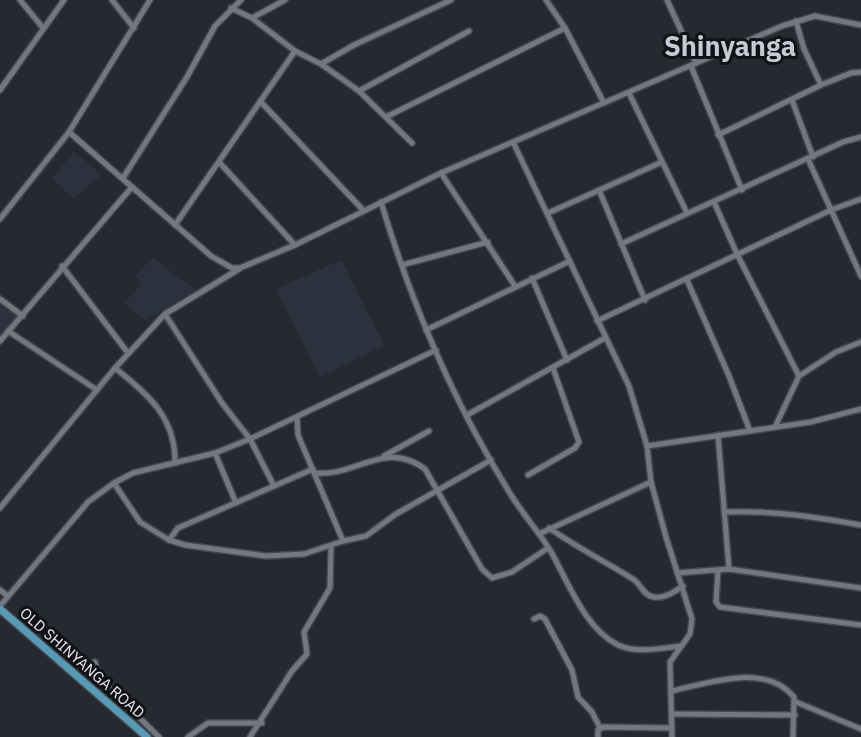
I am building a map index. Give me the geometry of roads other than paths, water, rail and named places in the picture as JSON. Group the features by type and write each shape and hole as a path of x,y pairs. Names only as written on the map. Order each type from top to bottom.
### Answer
{"main road":[{"name":"OLD SHINYANGA ROAD","path":"0,607 147,737"}],"street":[{"path":"20,0 43,28"},
{"path":"0,90 64,0"},
{"path":"112,0 134,28"},
{"path":"0,219 69,132 150,0"},
{"path":"123,178 187,77 215,26 241,0"},
{"path":"252,18 285,0"},
{"path":"321,64 354,45 451,0"},
{"path":"546,0 565,28 604,103"},
{"path":"667,0 718,135 742,190"},
{"path":"231,8 252,18 295,51 321,64 359,92 412,143"},
{"path":"0,508 115,368 165,314 240,268 295,245 441,173 796,21 815,16 861,25"},
{"path":"796,21 804,49 821,85"},
{"path":"386,117 565,28"},
{"path":"359,92 469,31"},
{"path":"175,225 295,51"},
{"path":"718,135 821,85 851,73 861,72"},
{"path":"629,93 687,213"},
{"path":"792,100 831,210 861,276"},
{"path":"260,101 364,211"},
{"path":"69,132 222,264 240,268"},
{"path":"621,244 843,142 861,137"},
{"path":"513,142 629,386 647,446 651,482 677,573 690,606 693,626 670,662 672,737"},
{"path":"219,162 295,245"},
{"path":"548,213 662,162"},
{"path":"441,173 515,286"},
{"path":"0,341 132,187"},
{"path":"599,190 645,300"},
{"path":"597,321 831,210 861,199"},
{"path":"381,202 426,330 467,415 508,491 548,548 580,604 608,639 629,649 682,646"},
{"path":"714,202 737,254 799,376"},
{"path":"402,265 488,242"},
{"path":"426,330 570,261"},
{"path":"62,266 128,353"},
{"path":"532,278 567,360"},
{"path":"687,280 750,431"},
{"path":"0,299 23,316"},
{"path":"165,314 222,403 249,439 274,486"},
{"path":"8,331 97,390"},
{"path":"467,415 605,338"},
{"path":"775,427 799,376 836,352 861,342"},
{"path":"0,607 88,502 114,483 133,473 215,453 249,439 436,350"},
{"path":"115,368 137,385 163,413 173,435 175,463"},
{"path":"528,475 575,448 579,442 553,368"},
{"path":"647,446 811,422 861,409"},
{"path":"297,417 298,435 343,541"},
{"path":"169,540 178,528 274,486 314,471 333,473 382,456 429,431"},
{"path":"718,435 729,569"},
{"path":"215,453 236,502"},
{"path":"382,456 401,458 425,469 468,549 482,569 492,578 512,572 548,548"},
{"path":"114,483 140,522 169,540 184,545 266,556 304,554 366,536 396,514 491,460"},
{"path":"539,534 651,482"},
{"path":"724,512 759,510 794,513 861,525"},
{"path":"549,528 585,554 636,581 646,595 665,596 683,586"},
{"path":"250,737 262,723 292,671 307,654 304,632 330,588 331,546"},
{"path":"677,573 729,569 861,588"},
{"path":"718,570 716,602 720,607 861,625"},
{"path":"0,590 8,597"},
{"path":"534,619 540,616 545,619 572,670 578,698 592,712 600,728 598,737"},
{"path":"95,662 98,677 159,737"},
{"path":"672,691 716,681 760,678 790,693 796,702 861,729"},
{"path":"793,737 796,702"},
{"path":"672,714 795,715"},
{"path":"188,737 208,723 262,723"},
{"path":"600,728 672,728"}],"district":[{"name":"Shinyanga","path":"730,47"}]}
